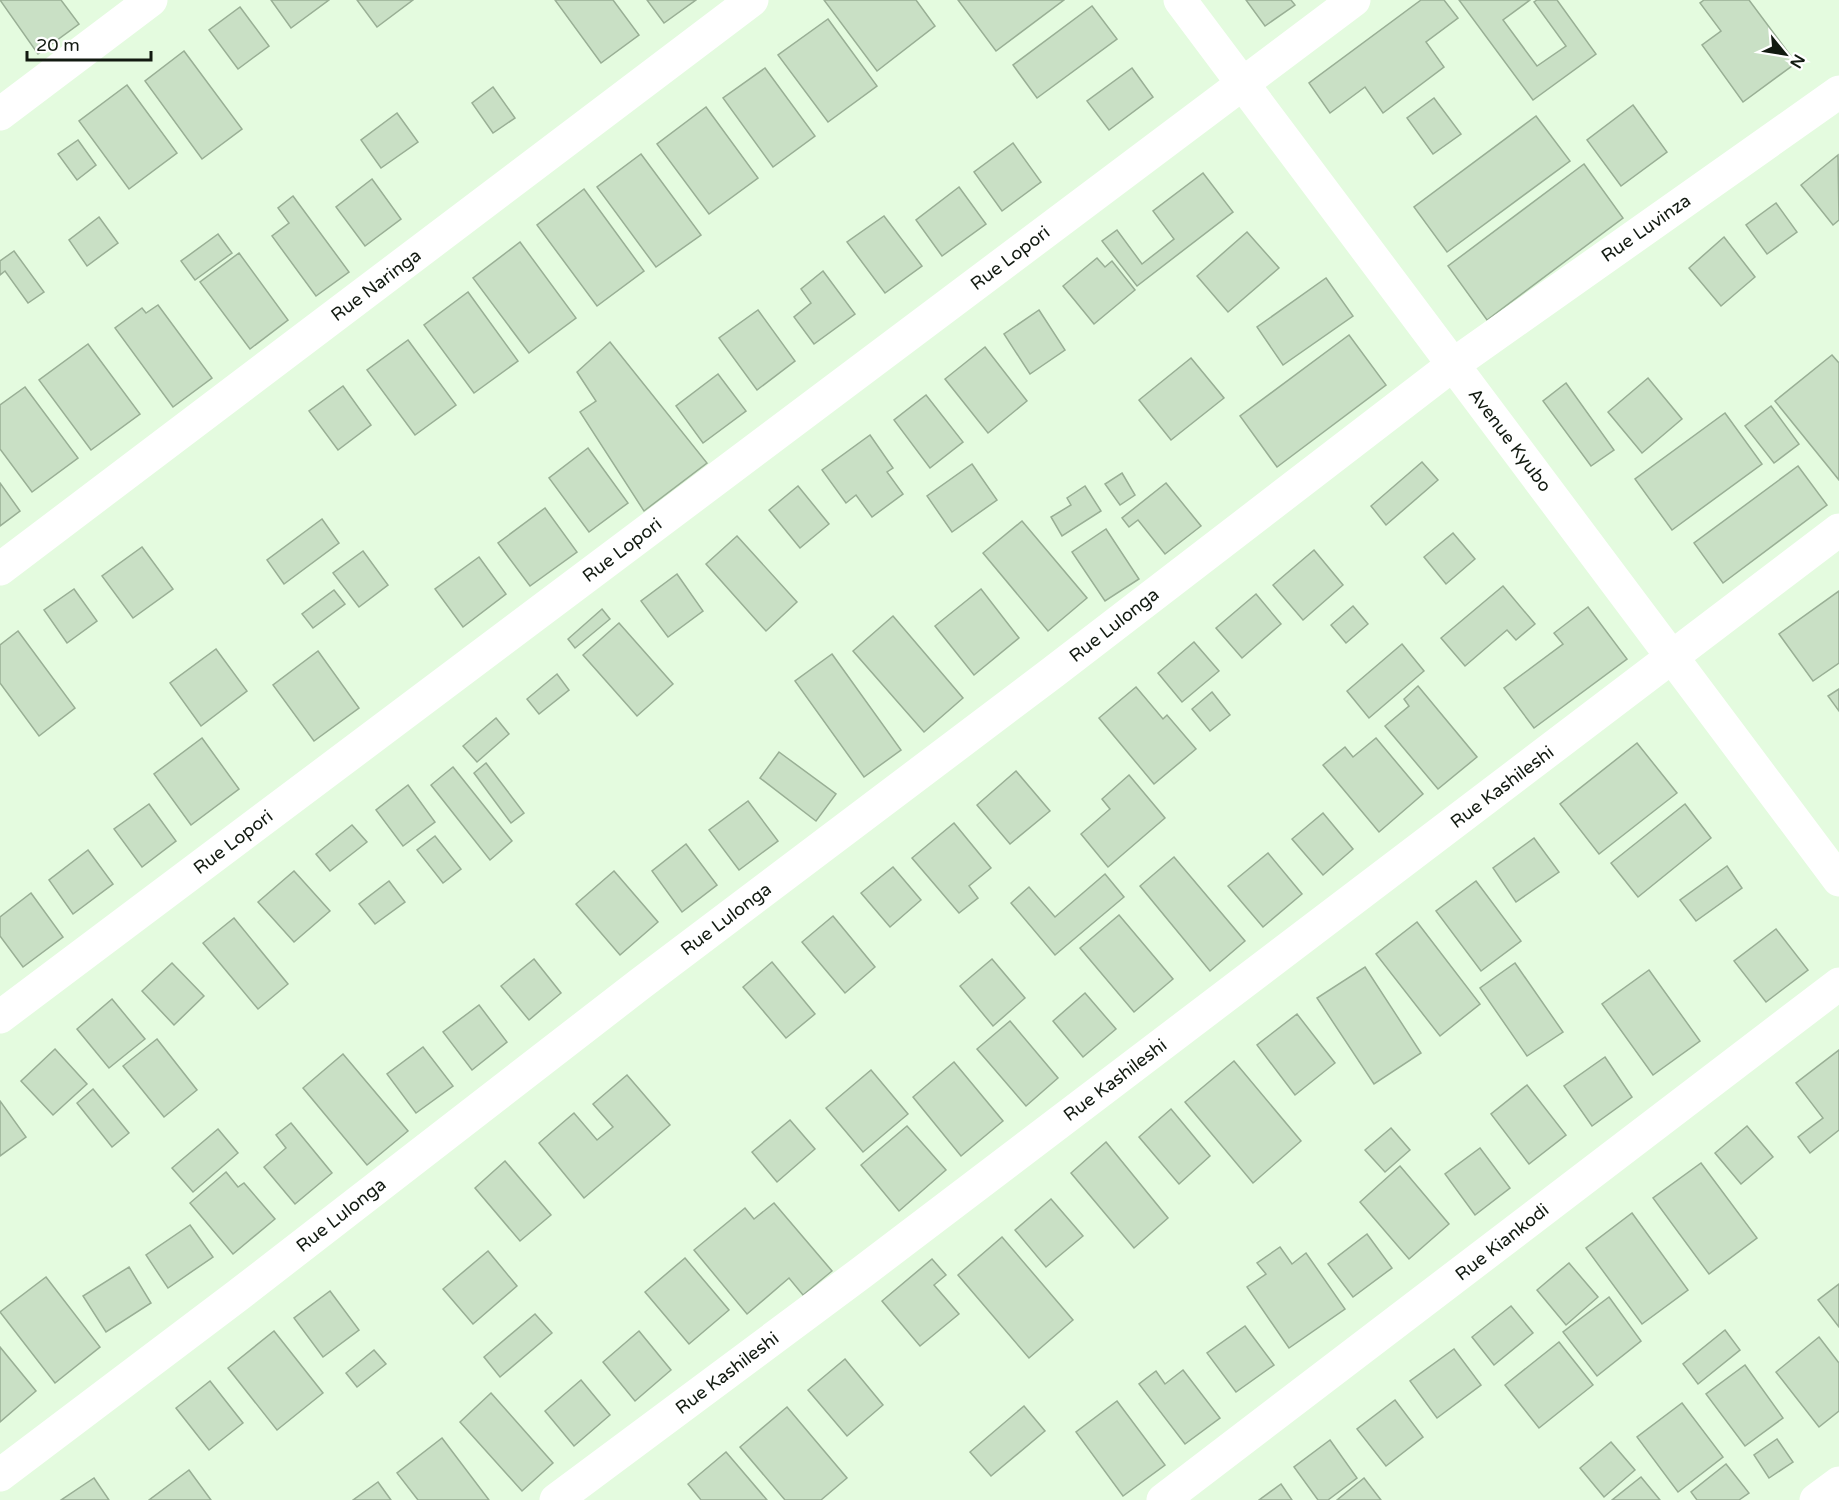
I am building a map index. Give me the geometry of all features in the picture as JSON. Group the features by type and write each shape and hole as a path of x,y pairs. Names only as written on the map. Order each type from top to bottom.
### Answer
{"street":[{"path":"0,114 152,0"},
{"name":"Rue Naringa","path":"0,569 752,0"},
{"name":"Avenue Kyubo","path":"1180,0 1839,880"},
{"name":"Rue Lopori","path":"0,1017 1354,0"},
{"name":"Rue Luvinza","path":"1454,364 1839,92"},
{"name":"Rue Lulonga","path":"0,1475 1454,364"},
{"name":"Rue Kashileshi","path":"556,1500 861,1273 1839,530"},
{"name":"Rue Kiankodi","path":"1163,1500 1839,984"},
{"path":"1816,1500 1839,1483"}],"building":[{"path":"0,0 61,0 79,24 38,54"},
{"path":"271,0 329,0 291,28"},
{"path":"357,0 413,0 377,27"},
{"path":"555,0 613,0 639,35 601,63"},
{"path":"647,0 696,0 664,23"},
{"path":"824,0 916,0 935,26 877,71"},
{"path":"958,0 1064,0 996,51"},
{"path":"1246,0 1291,0 1295,5 1265,26"},
{"path":"1421,0 1444,0 1458,18 1426,42 1444,67 1383,113 1365,87 1330,113 1309,83"},
{"path":"1459,0 1530,0 1503,20 1537,66 1566,46 1534,2 1557,0 1596,54 1533,100"},
{"path":"1704,0 1749,0 1796,63 1743,102 1702,45 1721,31 1700,3"},
{"path":"1092,6 1117,39 1037,98 1013,65"},
{"path":"240,7 269,46 238,69 209,30"},
{"path":"828,19 877,86 828,122 778,55"},
{"path":"184,51 242,129 202,159 145,81"},
{"path":"765,68 815,136 773,167 723,98"},
{"path":"1132,68 1153,97 1109,130 1087,101"},
{"path":"127,85 177,153 129,189 79,121"},
{"path":"493,87 515,118 493,133 472,103"},
{"path":"1434,98 1461,134 1433,154 1407,118"},
{"path":"1633,105 1667,152 1621,186 1587,140"},
{"path":"706,107 758,178 709,214 657,144"},
{"path":"397,113 418,142 381,168 361,140"},
{"path":"1536,116 1570,161 1447,252 1414,207"},
{"path":"78,140 96,165 77,180 58,154"},
{"path":"1013,143 1041,182 1002,211 974,172"},
{"path":"641,154 701,235 656,267 597,187"},
{"path":"1838,155 1839,220 1833,225 1801,185"},
{"path":"1584,164 1623,218 1487,320 1448,266"},
{"path":"1203,173 1233,212 1137,286 1102,241 1117,230 1142,264 1174,239 1153,211"},
{"path":"372,179 401,219 365,246 336,207"},
{"path":"959,187 986,224 942,256 916,220"},
{"path":"584,189 644,271 597,306 537,225"},
{"path":"293,196 349,272 316,296 272,236 289,223 278,208"},
{"path":"1776,203 1797,232 1767,254 1746,225"},
{"path":"884,216 922,266 885,293 847,242"},
{"path":"99,217 118,243 87,266 69,240"},
{"path":"1247,232 1279,268 1228,312 1197,276"},
{"path":"218,234 232,253 195,280 181,261"},
{"path":"1724,237 1755,277 1721,306 1689,268"},
{"path":"520,242 576,318 529,353 473,278"},
{"path":"14,251 44,292 28,303 5,271 0,275 0,261"},
{"path":"239,253 288,320 250,349 200,282"},
{"path":"1097,258 1105,267 1112,261 1135,290 1094,324 1063,286"},
{"path":"823,271 855,314 814,344 794,317 811,303 801,289"},
{"path":"1326,278 1353,316 1283,365 1257,327"},
{"path":"468,292 518,361 474,393 424,325"},
{"path":"158,305 212,378 173,407 115,328 142,308 146,313"},
{"path":"758,310 795,361 757,390 719,338"},
{"path":"1039,310 1065,350 1030,374 1004,334"},
{"path":"1349,335 1386,385 1277,467 1240,416"},
{"path":"408,340 456,405 415,435 367,370"},
{"path":"610,342 707,463 644,511 580,412 596,401 577,372"},
{"path":"88,344 140,414 91,450 39,380"},
{"path":"985,347 1027,401 988,433 945,379"},
{"path":"1832,355 1839,363 1839,480 1775,401"},
{"path":"1191,358 1224,398 1171,440 1139,400"},
{"path":"718,374 746,411 703,443 676,406"},
{"path":"1648,378 1682,419 1642,453 1608,412"},
{"path":"1566,383 1614,450 1591,466 1543,401"},
{"path":"343,386 371,425 338,450 309,411"},
{"path":"25,387 78,458 32,492 0,449 0,405"},
{"path":"926,395 963,442 930,468 894,420"},
{"path":"1771,406 1799,444 1774,463 1745,426"},
{"path":"1725,413 1762,464 1672,530 1635,479"},
{"path":"870,435 893,468 887,472 903,494 872,517 856,495 846,503 822,470"},
{"path":"588,448 628,503 589,532 549,478"},
{"path":"1422,462 1438,480 1386,525 1371,506"},
{"path":"972,464 997,500 952,532 927,496"},
{"path":"1798,466 1827,505 1723,583 1694,543"},
{"path":"1122,473 1135,495 1120,505 1105,484"},
{"path":"0,483 20,511 0,526"},
{"path":"1166,483 1201,526 1165,554 1138,520 1129,527 1122,518"},
{"path":"798,486 829,524 800,548 769,510"},
{"path":"1085,486 1101,511 1062,536 1051,517 1071,505 1067,498"},
{"path":"545,508 577,552 530,586 498,543"},
{"path":"322,519 339,543 284,584 267,560"},
{"path":"1022,521 1087,598 1048,631 983,553"},
{"path":"1106,529 1139,579 1105,601 1072,552"},
{"path":"1453,533 1475,559 1446,584 1424,557"},
{"path":"737,536 797,602 766,631 706,564"},
{"path":"142,547 173,589 133,618 102,576"},
{"path":"1314,550 1343,585 1303,620 1273,585"},
{"path":"363,551 388,585 359,607 333,573"},
{"path":"479,557 506,594 463,627 435,589"},
{"path":"677,574 703,611 668,637 641,601"},
{"path":"1503,586 1535,624 1516,640 1507,630 1465,666 1441,638"},
{"path":"74,589 97,621 67,643 44,610"},
{"path":"981,589 1019,638 974,675 935,626"},
{"path":"334,590 345,604 313,628 302,614"},
{"path":"1839,591 1839,663 1813,681 1779,634"},
{"path":"1256,594 1281,624 1242,658 1216,628"},
{"path":"1353,606 1368,624 1346,643 1331,625"},
{"path":"1588,607 1627,659 1534,728 1504,688 1563,644 1554,633"},
{"path":"602,609 610,619 575,648 568,639"},
{"path":"893,616 963,698 924,732 853,651"},
{"path":"619,623 673,684 637,716 583,655"},
{"path":"18,631 75,708 39,736 0,683 0,645"},
{"path":"1194,642 1219,671 1182,702 1158,673"},
{"path":"1402,644 1424,671 1369,718 1347,691"},
{"path":"216,649 247,691 201,726 170,683"},
{"path":"318,651 359,708 314,741 273,685"},
{"path":"832,654 901,750 864,777 795,681"},
{"path":"557,674 569,690 539,714 527,699"},
{"path":"1418,686 1477,757 1438,789 1385,726 1409,706 1404,699"},
{"path":"1136,687 1163,719 1167,715 1196,749 1154,784 1099,718"},
{"path":"1839,689 1839,711 1828,696"},
{"path":"1212,692 1230,715 1210,731 1192,709"},
{"path":"496,718 509,734 477,762 463,746"},
{"path":"202,738 239,789 191,825 154,774"},
{"path":"1376,738 1423,794 1379,832 1323,765 1345,747 1353,757"},
{"path":"1637,743 1677,793 1599,854 1560,804"},
{"path":"779,752 836,794 816,821 760,778"},
{"path":"486,763 524,813 511,823 474,773"},
{"path":"453,767 512,841 490,860 431,785"},
{"path":"1016,771 1050,811 1010,844 977,805"},
{"path":"1129,775 1165,818 1108,867 1081,834 1110,809 1102,799"},
{"path":"408,785 435,822 403,846 376,810"},
{"path":"748,801 778,841 739,870 709,830"},
{"path":"149,804 176,841 142,867 114,829"},
{"path":"1685,804 1711,838 1638,897 1611,863"},
{"path":"1323,813 1353,849 1323,875 1292,839"},
{"path":"954,823 991,868 969,886 978,898 959,913 912,858"},
{"path":"352,825 367,842 330,871 316,854"},
{"path":"435,836 461,869 443,883 417,850"},
{"path":"1534,838 1559,872 1516,902 1493,868"},
{"path":"686,844 717,885 682,912 652,871"},
{"path":"88,850 113,884 73,914 49,880"},
{"path":"1268,853 1302,894 1263,927 1228,886"},
{"path":"1174,857 1245,941 1210,971 1140,886"},
{"path":"1727,866 1742,888 1696,921 1680,900"},
{"path":"893,867 921,900 890,927 861,893"},
{"path":"294,871 330,911 294,942 258,902"},
{"path":"614,871 658,922 620,955 576,904"},
{"path":"1105,874 1124,897 1055,955 1011,903 1029,887 1055,917"},
{"path":"389,881 405,902 375,924 359,904"},
{"path":"1476,881 1521,941 1481,971 1436,911"},
{"path":"31,893 63,937 23,967 0,936 0,917"},
{"path":"1119,915 1173,979 1134,1012 1080,948"},
{"path":"833,916 875,967 845,993 802,942"},
{"path":"234,918 288,984 258,1009 203,943"},
{"path":"1417,922 1480,1004 1440,1036 1376,954"},
{"path":"1776,929 1808,970 1766,1002 1734,961"},
{"path":"534,959 561,993 529,1020 501,986"},
{"path":"992,959 1025,998 993,1026 960,986"},
{"path":"772,962 815,1014 786,1038 743,987"},
{"path":"172,963 204,996 174,1025 142,991"},
{"path":"1515,963 1563,1032 1527,1056 1480,988"},
{"path":"1365,967 1421,1053 1374,1084 1317,998"},
{"path":"1649,970 1700,1041 1653,1075 1602,1004"},
{"path":"1085,993 1116,1029 1083,1057 1053,1021"},
{"path":"112,999 145,1039 109,1068 77,1029"},
{"path":"479,1005 507,1042 472,1070 443,1032"},
{"path":"1297,1014 1335,1063 1295,1095 1257,1045"},
{"path":"1010,1021 1058,1078 1026,1106 977,1049"},
{"path":"157,1039 197,1090 164,1117 123,1066"},
{"path":"423,1047 453,1086 416,1113 387,1074"},
{"path":"55,1049 87,1084 53,1115 21,1081"},
{"path":"1839,1050 1839,1130 1810,1153 1798,1137 1823,1118 1796,1083"},
{"path":"343,1054 408,1131 367,1165 303,1088"},
{"path":"1605,1057 1632,1097 1592,1126 1564,1086"},
{"path":"1234,1061 1301,1141 1253,1183 1185,1102"},
{"path":"954,1062 1003,1121 961,1156 913,1097"},
{"path":"871,1070 908,1114 863,1152 826,1108"},
{"path":"627,1075 670,1125 584,1198 539,1143 574,1113 597,1140 613,1127 593,1104"},
{"path":"1527,1085 1566,1135 1529,1164 1491,1114"},
{"path":"93,1089 129,1133 112,1147 77,1103"},
{"path":"0,1101 26,1137 0,1156"},
{"path":"1171,1109 1210,1156 1179,1184 1139,1137"},
{"path":"790,1120 815,1149 777,1182 752,1152"},
{"path":"291,1123 332,1173 295,1204 264,1167 286,1148 276,1135"},
{"path":"907,1126 946,1170 899,1211 861,1165"},
{"path":"1747,1126 1773,1157 1741,1184 1715,1153"},
{"path":"1391,1128 1410,1150 1385,1172 1365,1150"},
{"path":"218,1129 238,1153 193,1192 172,1168"},
{"path":"1106,1142 1168,1218 1134,1248 1071,1173"},
{"path":"1480,1148 1510,1188 1475,1215 1445,1174"},
{"path":"505,1161 551,1215 520,1241 475,1188"},
{"path":"1701,1163 1757,1238 1709,1274 1653,1198"},
{"path":"1400,1166 1449,1224 1409,1259 1360,1202"},
{"path":"226,1172 238,1187 244,1183 275,1219 233,1254 190,1203"},
{"path":"1051,1199 1083,1236 1046,1267 1015,1230"},
{"path":"774,1203 832,1271 803,1295 789,1278 747,1314 694,1250 745,1208 754,1219"},
{"path":"1632,1213 1688,1290 1642,1324 1586,1248"},
{"path":"190,1225 213,1257 168,1288 146,1255"},
{"path":"1367,1234 1392,1268 1353,1297 1328,1264"},
{"path":"1002,1237 1073,1320 1029,1358 958,1275"},
{"path":"1280,1247 1292,1264 1306,1253 1345,1309 1289,1348 1247,1287 1266,1274 1257,1263"},
{"path":"488,1251 517,1286 473,1324 443,1289"},
{"path":"685,1258 729,1310 689,1344 645,1292"},
{"path":"932,1259 946,1275 934,1285 959,1314 920,1346 882,1301"},
{"path":"1569,1263 1598,1297 1566,1325 1537,1290"},
{"path":"129,1267 151,1303 106,1332 83,1296"},
{"path":"46,1277 100,1347 55,1383 0,1312"},
{"path":"1839,1284 1839,1327 1818,1300"},
{"path":"330,1291 359,1330 323,1357 294,1318"},
{"path":"1609,1297 1641,1341 1597,1376 1563,1332"},
{"path":"1511,1306 1533,1333 1494,1365 1472,1337"},
{"path":"535,1314 552,1333 500,1377 484,1357"},
{"path":"1245,1326 1274,1365 1236,1392 1207,1353"},
{"path":"1725,1330 1740,1350 1698,1384 1683,1364"},
{"path":"274,1331 323,1393 277,1430 228,1368"},
{"path":"639,1331 671,1370 635,1401 603,1362"},
{"path":"1819,1337 1839,1363 1839,1411 1819,1427 1776,1372"},
{"path":"1559,1342 1593,1385 1539,1428 1505,1385"},
{"path":"0,1347 36,1391 0,1422"},
{"path":"1454,1349 1481,1385 1437,1418 1410,1381"},
{"path":"374,1350 386,1364 357,1387 346,1373"},
{"path":"845,1359 883,1405 847,1436 808,1390"},
{"path":"1745,1365 1783,1418 1745,1446 1706,1394"},
{"path":"1183,1370 1220,1418 1185,1444 1139,1384 1156,1371 1165,1384"},
{"path":"581,1380 610,1415 574,1446 545,1411"},
{"path":"210,1381 243,1423 209,1450 176,1408"},
{"path":"491,1393 553,1463 522,1491 460,1422"},
{"path":"1395,1400 1423,1437 1386,1466 1357,1429"},
{"path":"1117,1401 1165,1465 1123,1496 1076,1432"},
{"path":"1682,1403 1723,1457 1678,1492 1637,1437"},
{"path":"1024,1406 1045,1431 991,1476 970,1452"},
{"path":"787,1407 847,1478 821,1500 785,1500 740,1447"},
{"path":"442,1438 489,1500 418,1500 397,1473"},
{"path":"1777,1439 1793,1462 1769,1478 1754,1455"},
{"path":"1330,1440 1357,1478 1328,1500 1318,1500 1294,1467"},
{"path":"1611,1442 1635,1470 1604,1497 1580,1468"},
{"path":"726,1452 767,1500 701,1500 688,1484"},
{"path":"1726,1464 1749,1493 1739,1500 1697,1500 1691,1492"},
{"path":"189,1470 211,1500 149,1500"},
{"path":"1641,1477 1660,1500 1612,1500"},
{"path":"94,1478 109,1500 61,1500"},
{"path":"1364,1478 1381,1500 1337,1500"},
{"path":"378,1482 391,1500 353,1500"},
{"path":"1281,1484 1292,1500 1259,1500"}]}
